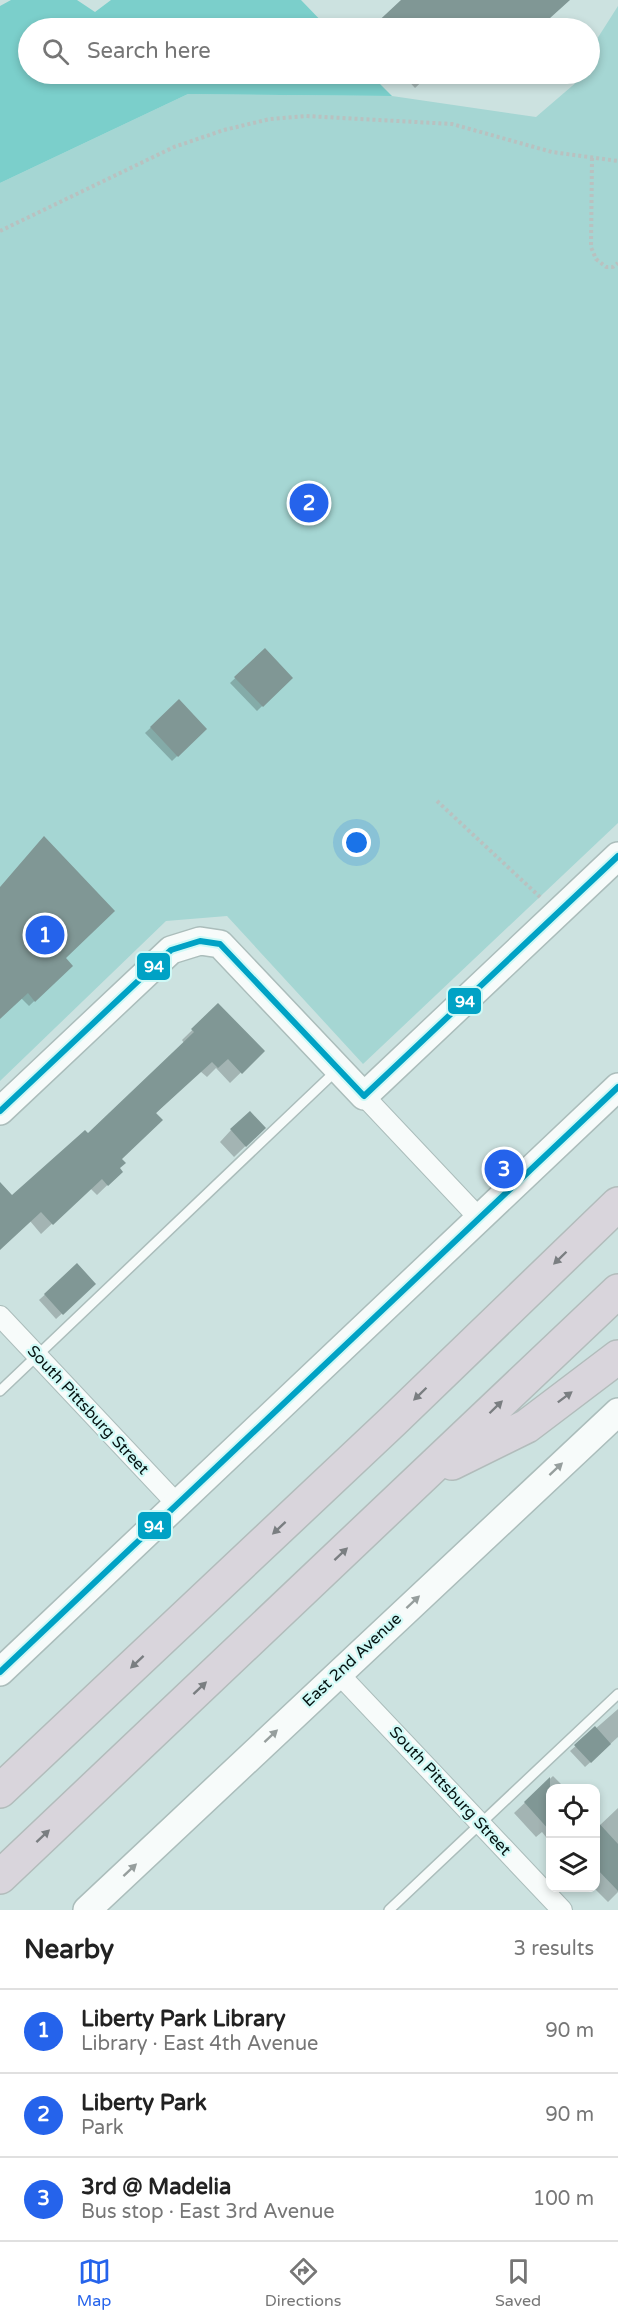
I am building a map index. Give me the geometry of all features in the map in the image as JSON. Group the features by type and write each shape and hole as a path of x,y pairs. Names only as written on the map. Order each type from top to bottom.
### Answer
{"highway":[{"path":"583,1235 618,1196"},
{"path":"0,1791 393,1421 583,1235 618,1204"},
{"path":"0,1877 618,1291"},
{"path":"423,1477 527,1426 618,1357"}],"street":[{"path":"364,1096 618,856"},
{"path":"0,1111 171,950 200,941 220,944 479,1218"},
{"path":"0,1672 618,1087"},
{"name":"South Pittsburg Street","path":"0,1316 176,1503"},
{"name":"East 2nd Avenue","path":"87,1910 338,1672 618,1412"},
{"name":"South Pittsburg Street","path":"338,1672 562,1910"}],"lane":[{"path":"0,1391 338,1069"},
{"path":"389,1910 618,1694"}],"path":[{"path":"0,231 174,147 224,130 270,119 306,116 452,124 552,152 618,161"},
{"path":"592,158 591,247 597,260 606,267 613,267 618,263"},
{"path":"437,801 545,902"}],"shaded area":[{"path":"11,0 77,0 95,12 111,0 301,0 318,18 18,18 18,84 380,84 392,96 188,94 0,183 0,6"},
{"path":"618,6 618,823 363,1064 227,916 166,921 0,1081 0,183 188,94 392,96 536,117 574,84 600,84 600,34"}],"building":[{"path":"401,0 570,0 550,18 382,18"},
{"path":"265,648 293,678 263,707 234,677"},
{"path":"179,699 207,729 178,757 150,727"},
{"path":"44,836 115,911 66,958 73,966 35,1002 28,993 0,1019 0,887"},
{"path":"218,1003 265,1051 242,1074 228,1059 218,1068 212,1062 156,1113 163,1120 122,1159 126,1163 120,1168 123,1172 108,1186 102,1179 53,1225 41,1212 0,1250 0,1182 12,1195 85,1130 88,1133 194,1032 191,1029"},
{"path":"250,1111 266,1128 246,1147 230,1129"},
{"path":"77,1263 96,1284 63,1315 44,1294"},
{"path":"595,1726 611,1744 591,1763 574,1745"},
{"path":"550,1777 550,1784 546,1784 546,1827 524,1802"},
{"path":"600,1824 618,1844 618,1891 600,1872"}],"transit line":[{"name":"94","path":"0,1111 171,950 200,941 220,944 364,1096 618,856"},
{"name":"94","path":"0,1672 618,1087"}],"place":[{"name":"Liberty Park","path":"309,503"},
{"name":"Liberty Park Library","path":"45,935"},
{"name":"3rd @ Madelia","path":"504,1169"}]}
